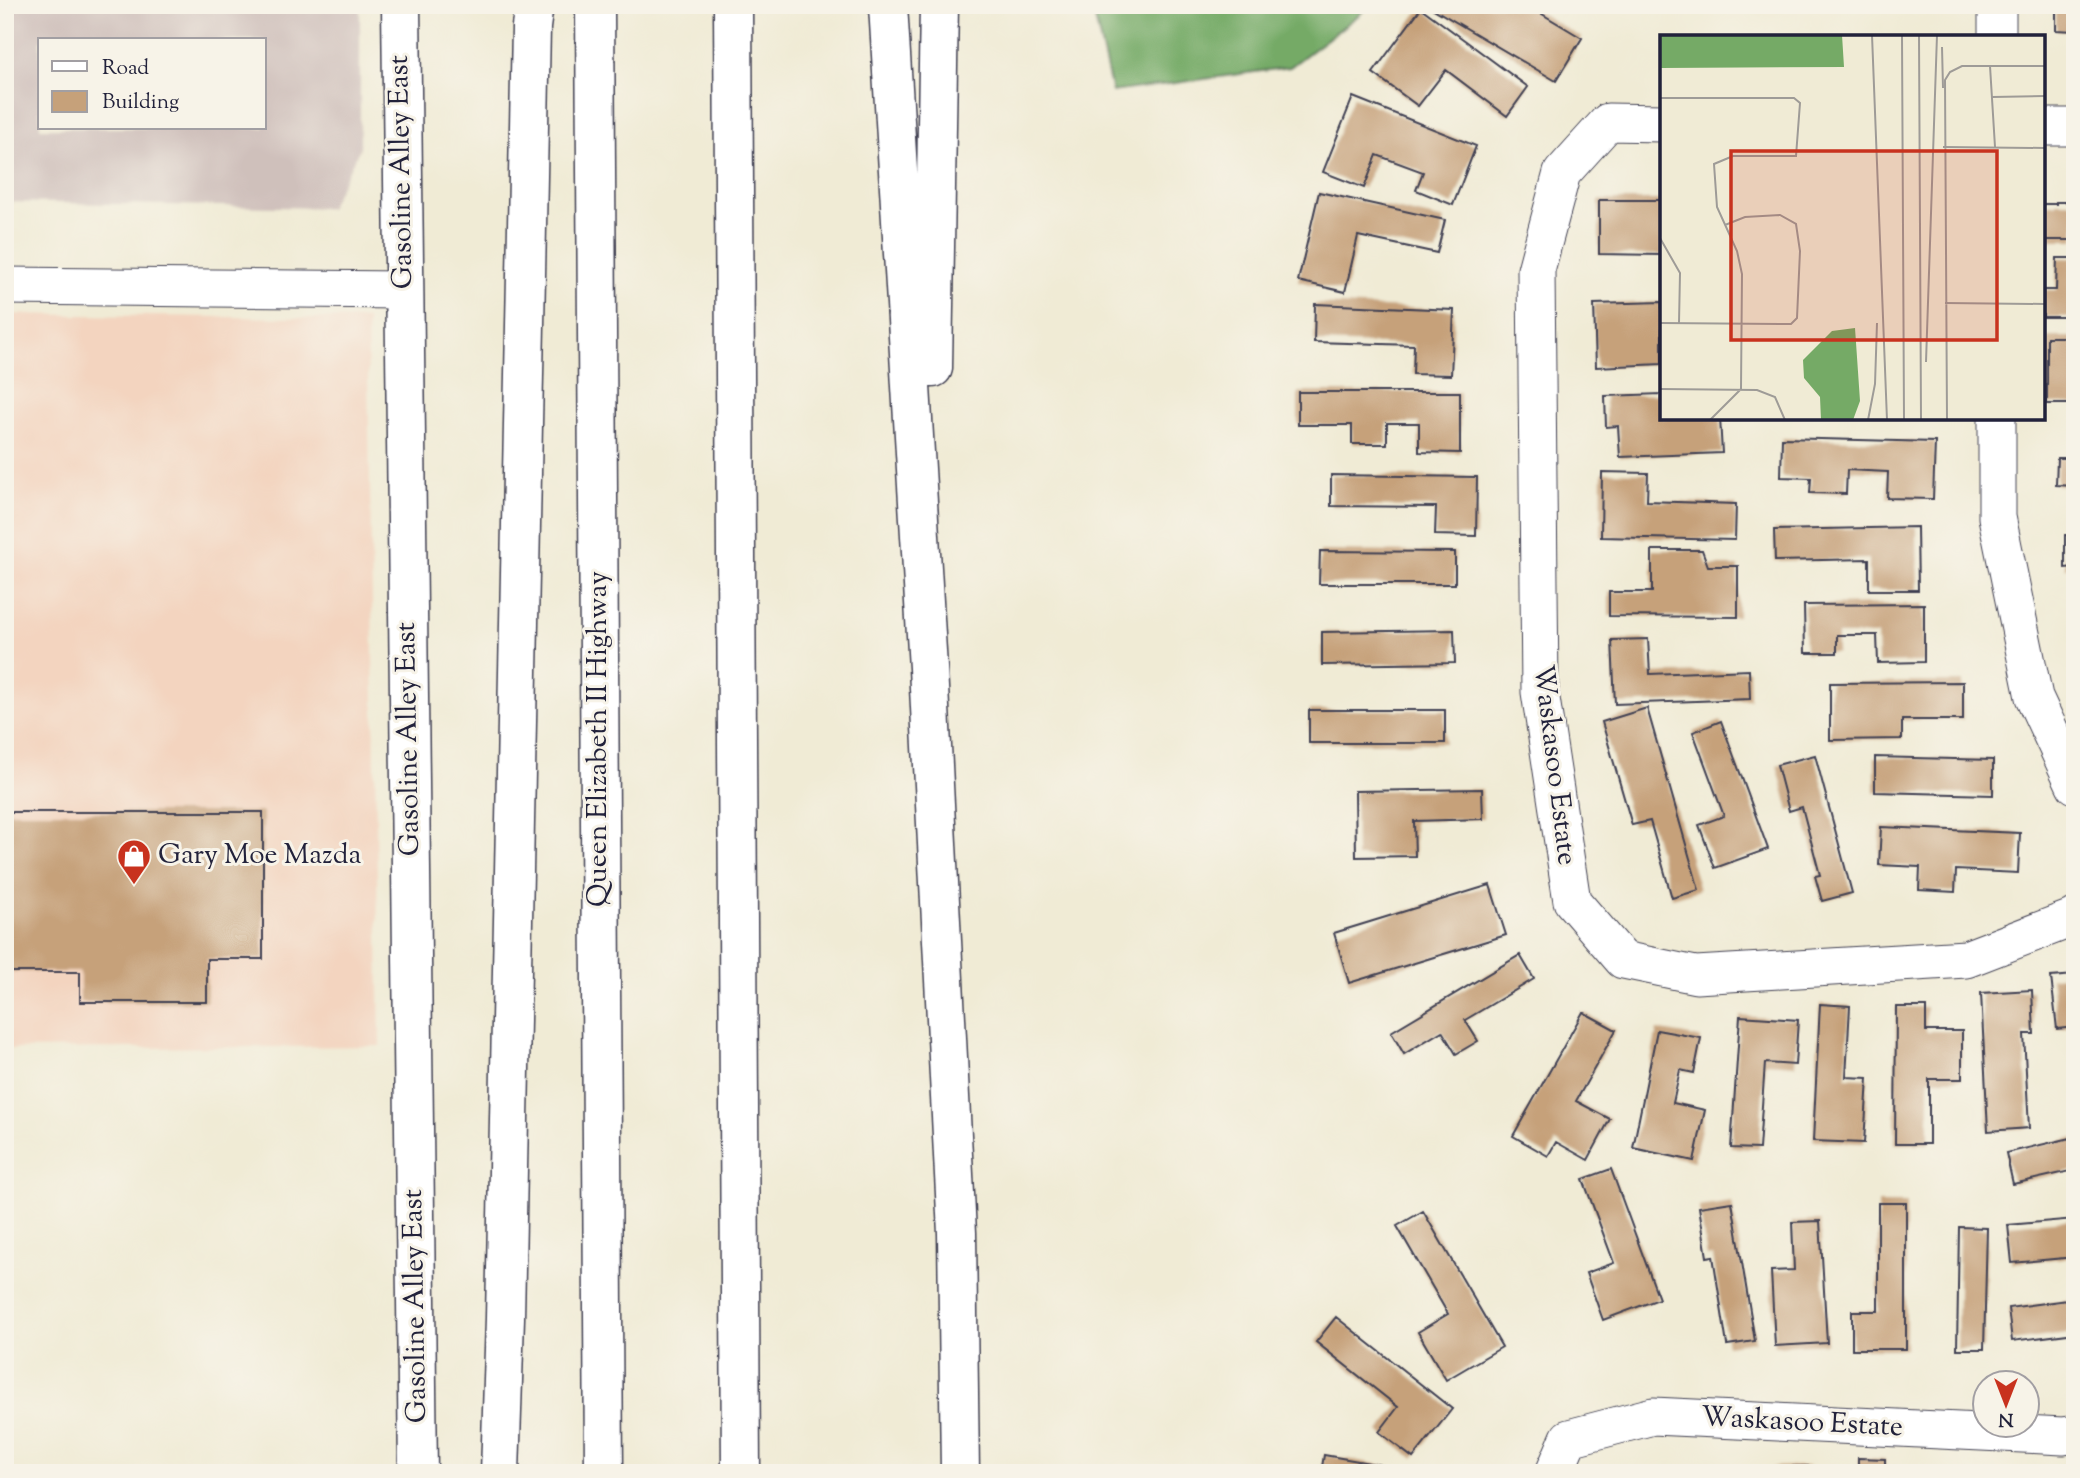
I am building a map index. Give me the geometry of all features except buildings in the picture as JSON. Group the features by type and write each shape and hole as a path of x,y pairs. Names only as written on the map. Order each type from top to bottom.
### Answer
{"main road":[{"name":"Gasoline Alley East","path":"401,5 418,1473"},
{"path":"500,1473 534,5"},
{"name":"Queen Elizabeth II Highway","path":"595,5 604,1473"},
{"path":"733,5 741,1473"},
{"path":"888,5 928,668 957,1233 960,1473"},
{"path":"928,668 939,5"}],"street":[{"path":"1997,5 1997,35"},
{"name":"Waskasoo Estate","path":"1660,122 1608,122 1562,173 1536,270 1540,692 1572,901 1623,960 1696,975 1966,959 2075,917"},
{"path":"2045,127 2075,127"},
{"path":"5,286 403,290"},
{"path":"1997,420 1997,517 2034,697 2075,785"},
{"name":"Waskasoo Estate","path":"1555,1473 1569,1438 1653,1416 2063,1436 2075,1434"}],"shaded area":[{"path":"5,5 360,5 360,148 329,208 5,202"},
{"path":"5,314 367,319 380,1046 5,1049"}],"green space":[{"path":"1092,5 1368,5 1290,67 1112,92"}],"place":[{"name":"Gary Moe Mazda","path":"134,886"}]}
